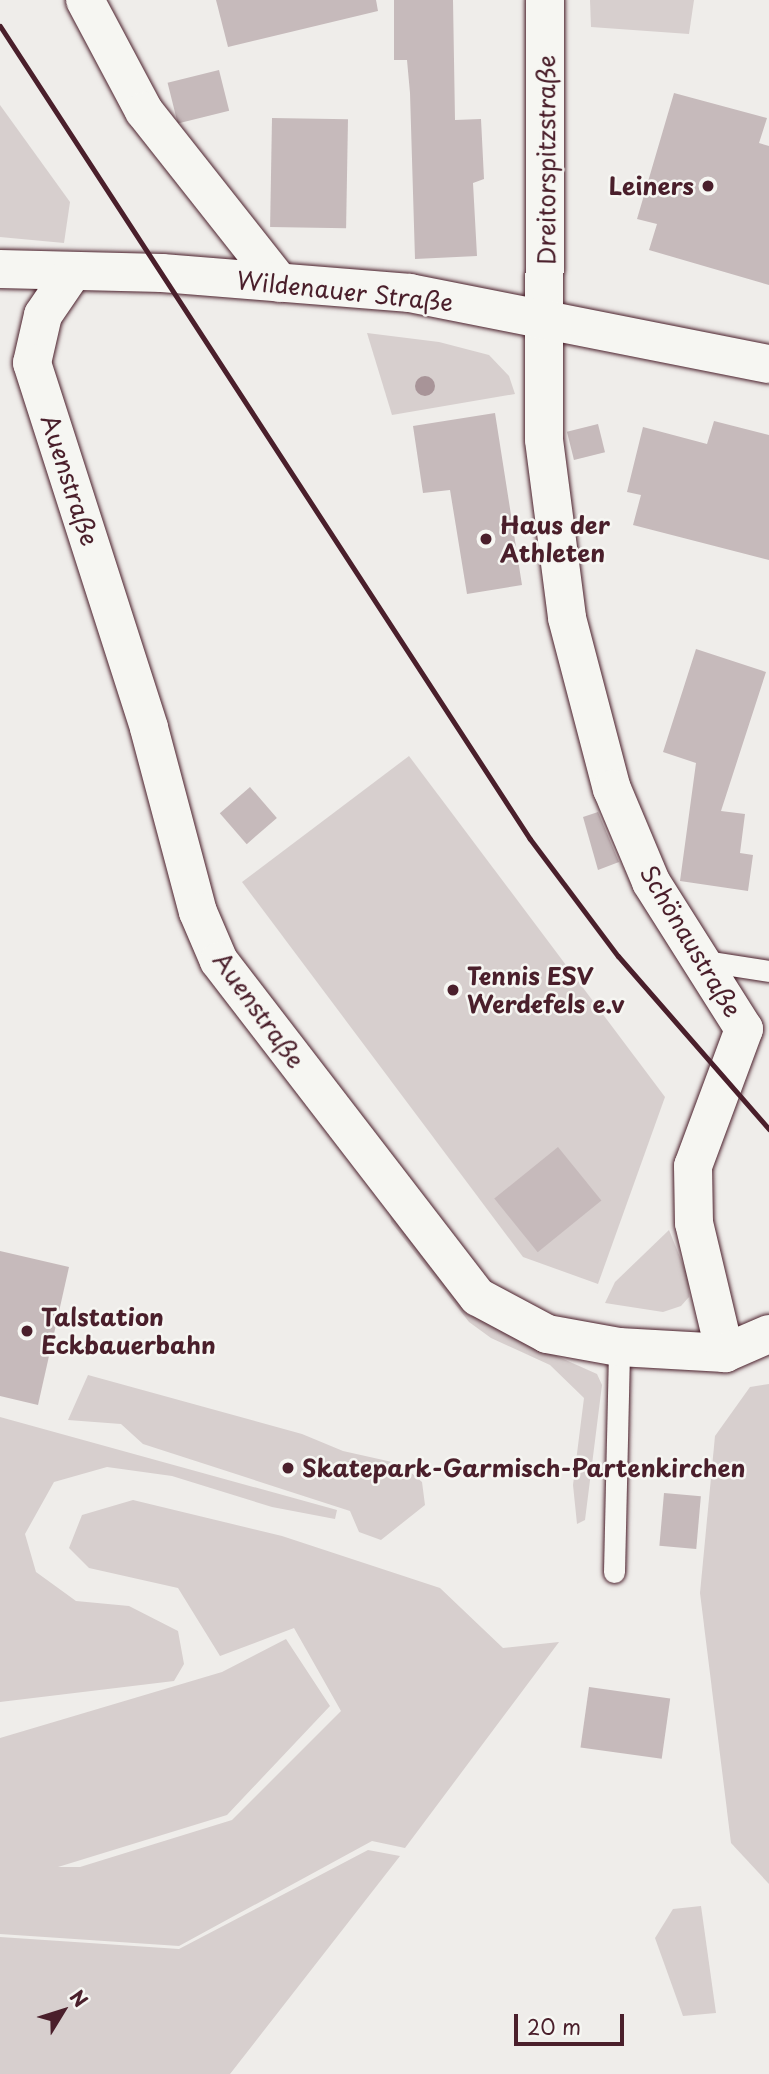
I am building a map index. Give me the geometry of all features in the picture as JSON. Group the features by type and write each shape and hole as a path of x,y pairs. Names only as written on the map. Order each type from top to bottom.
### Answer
{"street":[{"path":"85,0 144,110 280,283"},
{"name":"Dreitorspitzstraße","path":"545,0 546,320"},
{"name":"Wildenauer Straße","path":"0,270 73,271 410,293 769,364"},
{"name":"Auenstraße","path":"73,271 43,315 32,363 116,595 198,912 219,961 478,1297 547,1334 619,1347 725,1353 769,1334"},
{"name":"Schönaustraße","path":"546,320 544,440 567,618 612,789 651,882 705,961 744,1030 693,1166 695,1223 725,1353"}],"lane":[{"path":"705,961 769,971"},
{"path":"614,1572 619,1347"}],"shaded area":[{"path":"590,0 694,0 689,34 591,27"},
{"path":"0,105 70,202 64,243 0,237"},
{"path":"367,333 439,342 489,355 509,376 515,394 392,415"},
{"name":"Tennis ESV Werdefels e.v","path":"409,756 665,1097 598,1284 523,1257 242,882"},
{"path":"389,1208 503,1332 597,1374 602,1385 585,1520 577,1524 573,1485 584,1398 550,1365 491,1338 469,1322 391,1222"},
{"path":"669,1230 688,1277 689,1297 681,1306 663,1312 605,1303 615,1282"},
{"path":"88,1375 302,1434 343,1451 401,1464 422,1482 425,1505 381,1540 359,1532 350,1511 143,1444 121,1424 68,1420"},
{"path":"769,1384 769,1884 731,1843 700,1593 715,1436 750,1387"},
{"path":"0,1417 337,1510 335,1519 272,1507 172,1476 107,1467 54,1482 25,1534 36,1572 76,1601 129,1606 178,1631 184,1664 174,1681 0,1702"},
{"path":"133,1500 282,1536 440,1588 503,1648 559,1642 405,1848 372,1841 179,1946 0,1934 0,1738 222,1672 286,1639 330,1706 227,1815 58,1867 80,1867 232,1820 341,1711 294,1628 220,1656 178,1588 89,1568 69,1548 82,1515"},
{"path":"368,1850 400,1856 230,2074 0,2074 0,1937 179,1949"},
{"path":"701,1906 716,2013 683,2016 655,1938 673,1909"}],"building":[{"path":"216,0 376,0 378,11 228,47"},
{"path":"394,0 453,0 455,120 481,119 484,179 473,183 477,256 415,259 410,93 407,60 394,60"},
{"path":"219,70 229,111 178,124 168,83"},
{"name":"Leiners","path":"674,93 767,118 759,143 769,146 769,285 649,250 657,224 637,219"},
{"path":"272,118 348,119 346,228 270,227"},
{"name":"Haus der Athleten","path":"495,413 522,585 467,594 450,490 423,493 413,426"},
{"path":"714,421 769,435 769,560 633,525 641,495 627,492 643,427 707,444"},
{"path":"598,424 605,452 574,460 567,432"},
{"path":"696,649 766,672 721,811 745,814 740,853 753,855 748,891 680,881 696,763 663,752"},
{"path":"250,787 277,818 247,844 220,813"},
{"path":"598,812 619,862 598,870 583,817"},
{"path":"558,1147 601,1201 538,1252 494,1199"},
{"name":"Talstation Eckbauerbahn","path":"0,1251 69,1267 38,1405 0,1396"},
{"path":"664,1493 701,1496 696,1549 659,1546"},
{"path":"589,1687 670,1698 662,1759 581,1747"}],"railway":[{"path":"0,26 530,839 618,956 769,1129"}],"place":[{"name":"Leiners","path":"708,186"},
{"name":"Haus der Athleten","path":"486,539"},
{"name":"Tennis ESV Werdefels e.v","path":"453,990"},
{"name":"Talstation Eckbauerbahn","path":"27,1331"},
{"name":"Skatepark-Garmisch-Partenkirchen","path":"288,1468"}]}
